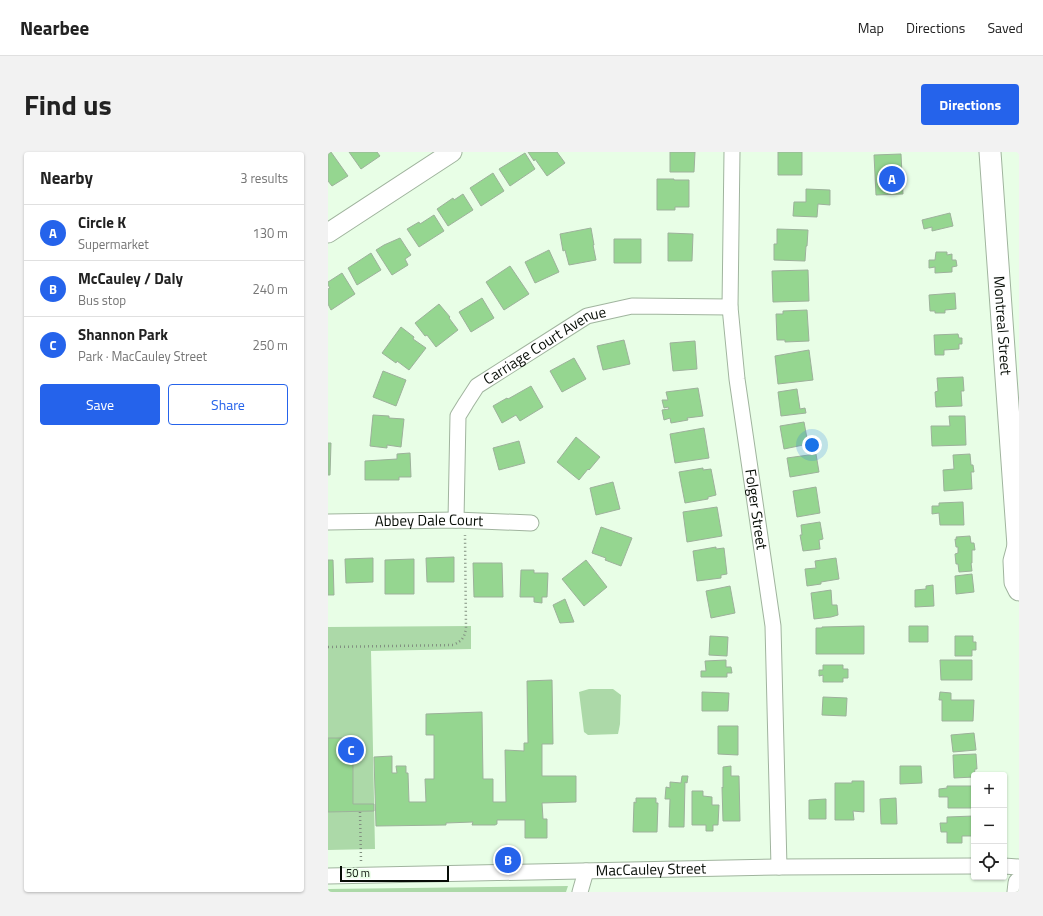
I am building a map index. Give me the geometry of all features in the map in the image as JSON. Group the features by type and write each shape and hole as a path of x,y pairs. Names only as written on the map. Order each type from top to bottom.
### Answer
{"main road":[{"name":"Montreal Street","path":"990,152 1018,548 1014,561 1016,582 1019,590"},
{"path":"1018,892 1019,884"}],"street":[{"path":"328,233 452,152"},
{"name":"Folger Street","path":"732,152 730,307 738,379 773,626 779,867"},
{"name":"Carriage Court Avenue","path":"461,520 458,416 478,386 587,316 632,306 730,307"},
{"name":"Abbey Dale Court","path":"328,522 461,520 531,523"},
{"name":"MacCauley Street","path":"328,876 779,867 971,866"},
{"path":"1007,866 1019,868"},
{"path":"580,892 586,871"}],"path":[{"path":"328,647 453,645 460,642 466,629 461,520"},
{"path":"360,812 362,876"}],"green space":[{"path":"471,626 471,649 371,651 375,849 328,850 328,627"},
{"path":"589,689 613,689 621,695 620,724 618,734 588,735 584,732 579,692"},
{"path":"568,886 566,892 328,892 328,889"}],"building":[{"path":"331,152 348,176 332,186 328,181 328,154"},
{"path":"349,152 377,152 380,156 361,169"},
{"path":"528,152 557,152 565,163 547,176"},
{"path":"670,152 695,152 694,172 670,172"},
{"path":"778,152 802,152 802,175 778,175"},
{"path":"525,153 535,169 510,186 499,169"},
{"path":"901,154 903,194 876,195 874,155"},
{"path":"493,173 504,191 481,206 470,188"},
{"path":"657,179 689,180 689,207 675,207 675,210 657,210"},
{"path":"806,189 830,190 830,205 818,204 817,217 793,216 794,202 806,202"},
{"path":"463,194 473,210 448,226 437,209 453,198 454,200"},
{"path":"950,213 953,226 932,231 932,227 924,229 922,220"},
{"path":"434,215 444,231 419,247 407,229 419,222 420,224"},
{"path":"591,228 596,260 569,265 565,250 563,251 560,234"},
{"path":"777,229 808,230 805,261 774,260 774,244 777,244"},
{"path":"668,233 693,234 692,261 668,261"},
{"path":"400,238 411,255 405,259 408,265 392,275 376,250"},
{"path":"614,239 641,239 641,263 614,263"},
{"path":"549,250 559,272 535,283 525,262"},
{"path":"936,252 947,252 947,255 952,254 952,260 956,260 957,266 952,267 952,272 935,273 935,267 929,268 929,260 935,260"},
{"path":"371,253 381,270 357,285 348,268"},
{"path":"510,266 529,294 504,310 486,282"},
{"path":"808,270 809,301 773,302 772,271"},
{"path":"342,273 355,294 331,310 328,304 328,289 330,288 328,282"},
{"path":"955,293 956,309 945,310 945,313 935,313 935,311 930,311 929,295"},
{"path":"482,298 494,318 471,332 459,312"},
{"path":"439,304 450,317 449,318 458,330 436,347 415,323"},
{"path":"807,310 809,341 785,342 785,340 777,340 776,314 783,314 783,311"},
{"path":"401,327 414,337 413,339 426,348 409,370 397,361 396,363 382,353"},
{"path":"958,334 959,338 962,338 962,344 959,344 959,349 944,350 944,355 935,355 934,335"},
{"path":"624,340 630,364 603,370 597,346"},
{"path":"695,341 697,369 673,371 670,343"},
{"path":"809,350 813,380 778,384 775,356"},
{"path":"574,358 586,379 562,392 550,371"},
{"path":"383,371 406,380 396,406 373,397"},
{"path":"963,377 964,391 961,391 962,406 936,407 935,392 938,391 937,378"},
{"path":"531,386 543,407 520,421 516,415 502,423 493,406"},
{"path":"698,388 703,416 687,418 688,420 671,423 670,418 664,420 662,410 669,409 668,407 664,408 662,400 668,400 666,392"},
{"path":"797,389 800,409 805,408 806,413 781,416 778,392"},
{"path":"373,415 404,419 401,447 387,445 387,448 370,446"},
{"path":"949,416 965,416 966,445 932,446 931,426 950,426"},
{"path":"804,422 808,444 784,449 780,426"},
{"path":"704,428 709,458 675,463 670,434"},
{"path":"576,437 600,457 579,480 557,462"},
{"path":"519,441 525,463 499,470 493,448"},
{"path":"328,443 331,443 330,475 328,475"},
{"path":"410,453 411,477 399,477 399,480 365,480 365,461 397,459 397,454"},
{"path":"816,454 819,472 790,477 787,458"},
{"path":"970,454 971,465 973,465 974,472 971,472 972,489 944,491 943,470 954,469 953,455"},
{"path":"703,468 703,470 711,469 716,495 708,497 708,499 685,503 679,472"},
{"path":"613,482 620,509 596,515 590,488"},
{"path":"816,487 820,513 797,517 793,491"},
{"path":"963,502 964,525 940,525 939,513 932,514 932,506 939,506 939,503"},
{"path":"717,507 722,536 687,542 683,512"},
{"path":"820,522 823,539 819,540 820,549 803,551 800,535 802,535 801,525"},
{"path":"601,527 632,538 621,566 592,553"},
{"path":"970,536 971,543 974,543 975,550 972,550 972,571 959,572 955,554 958,553 958,547 956,547 955,539 957,539 956,537"},
{"path":"716,547 716,549 724,548 727,574 721,575 721,578 697,581 693,551"},
{"path":"454,557 454,582 427,582 426,558"},
{"path":"373,558 373,582 346,583 345,559"},
{"path":"836,558 839,579 807,586 805,569 816,568 815,561"},
{"path":"414,559 414,594 385,594 385,560"},
{"path":"328,560 333,560 334,595 328,595"},
{"path":"586,560 607,587 584,606 562,579"},
{"path":"473,563 502,563 503,597 474,597"},
{"path":"521,570 534,570 534,573 548,573 547,597 542,597 542,603 534,602 534,597 520,597"},
{"path":"972,574 974,592 956,594 955,576"},
{"path":"933,585 934,606 915,607 915,590 926,589 926,586"},
{"path":"730,586 735,613 711,618 706,591"},
{"path":"831,590 832,605 837,605 838,615 814,619 811,593"},
{"path":"565,599 574,622 560,623 553,605"},
{"path":"864,626 864,654 816,654 816,628"},
{"path":"909,626 928,626 928,642 909,642"},
{"path":"710,636 728,637 727,656 709,655"},
{"path":"955,636 973,636 973,642 976,642 976,650 972,650 972,656 955,656"},
{"path":"726,660 726,667 731,667 732,673 727,673 727,677 701,677 701,671 706,671 705,661"},
{"path":"940,660 972,660 972,680 941,680"},
{"path":"823,665 843,665 843,669 848,669 848,678 843,678 843,682 823,682 823,675 819,676 819,670 823,670"},
{"path":"552,680 553,744 542,744 542,776 576,776 576,802 542,803 543,819 547,819 547,838 525,838 525,820 497,820 497,824 495,825 472,825 473,822 446,823 446,825 376,826 374,757 392,756 392,773 397,773 396,766 406,766 406,773 408,773 409,802 426,802 425,779 434,779 434,735 426,735 426,714 482,712 483,779 493,779 493,802 506,802 505,750 524,751 524,743 528,743 527,681"},
{"path":"702,692 729,693 728,711 702,711"},
{"path":"940,692 951,693 951,700 974,700 973,721 942,721 942,700 939,700"},
{"path":"823,697 847,698 846,716 822,715"},
{"path":"718,726 738,726 738,755 718,754"},
{"path":"974,733 976,750 953,752 951,735"},
{"path":"328,738 353,738 353,804 374,804 374,811 328,812"},
{"path":"976,754 977,769 975,769 975,772 971,772 971,777 954,778 953,755"},
{"path":"731,766 731,776 739,776 740,821 723,821 723,767"},
{"path":"900,766 921,766 922,783 900,784"},
{"path":"682,776 688,776 687,783 685,782 684,827 669,827 670,799 665,799 666,787 670,788 670,782 681,783"},
{"path":"852,781 864,781 864,812 853,811 854,820 835,820 835,783 852,783"},
{"path":"947,786 971,786 971,808 948,808 948,797 939,797 939,789 947,788"},
{"path":"692,791 703,791 703,796 712,797 712,805 719,805 718,825 713,825 713,831 706,831 706,825 692,825"},
{"path":"636,798 656,798 656,803 658,803 657,832 633,832 634,802 636,803"},
{"path":"896,798 897,824 881,824 880,799"},
{"path":"826,799 826,819 809,819 809,800"},
{"path":"971,816 971,836 962,836 962,843 947,843 947,832 941,832 940,823 947,823 947,817"}],"place":[{"name":"Circle K","path":"892,179"},
{"name":"Shannon Park","path":"351,750"},
{"name":"McCauley / Daly","path":"508,860"}]}
